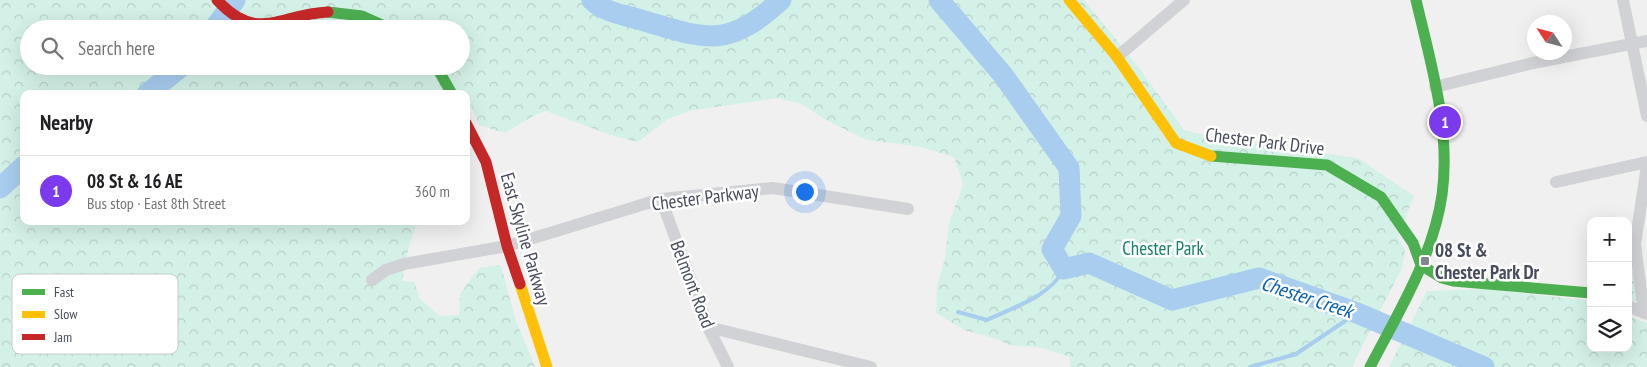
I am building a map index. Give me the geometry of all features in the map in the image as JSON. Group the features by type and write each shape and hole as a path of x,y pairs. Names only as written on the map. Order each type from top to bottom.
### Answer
{"street":[{"path":"217,0 238,20"},
{"name":"Chester Park Drive","path":"1069,0 1117,57 1176,143 1212,156 1327,165 1381,197 1413,243 1421,265"},
{"path":"1117,57 1184,0"},
{"path":"1370,367 1421,265 1437,220 1444,169 1442,128 1416,0"},
{"path":"1623,0 1647,116"},
{"path":"288,20 311,14 349,13 374,20"},
{"path":"1435,87 1533,63 1647,41"},
{"path":"441,75 450,90"},
{"name":"East Skyline Parkway","path":"470,131 486,162 507,246 547,367"},
{"path":"1556,182 1647,162"},
{"path":"1645,314 1636,244 1647,166"},
{"name":"Chester Parkway","path":"372,280 386,270 404,264 507,246 661,199 773,188 908,209"},
{"name":"Belmont Road","path":"661,199 708,327 728,367"},
{"path":"1632,250 1636,244"},
{"path":"1421,265 1442,278 1453,281 1587,293"},
{"path":"1630,307 1645,314"},
{"path":"708,327 871,367"}],"green space":[{"name":"Chester Park","path":"0,0 1084,0 1140,69 1184,130 1224,140 1358,158 1414,196 1398,237 1405,250 1402,268 1352,367 1070,367 1070,357 1038,347 1013,346 964,330 936,313 937,286 945,258 949,223 963,184 954,157 921,147 867,140 824,119 802,104 777,98 689,111 668,119 638,142 610,135 546,111 533,116 505,133 479,125 470,104 470,90 20,90 20,225 416,225 409,245 402,281 414,282 420,299 440,316 459,315 460,294 479,268 501,265 515,318 535,367 0,367"},
{"path":"1632,273 1636,301 1632,301"},
{"path":"1486,289 1587,301 1587,352 1632,352 1632,317 1647,323 1647,367 1389,367 1427,291"}],"waterway":[{"name":"Chester Creek","path":"221,20 235,0"},
{"name":"Chester Creek","path":"592,0 602,7 621,15 683,32 715,36 745,27 781,0"},
{"name":"Chester Creek","path":"939,0 1003,75 1069,168 1071,216 1052,249 1064,269 1089,263 1172,300 1259,278 1357,313 1484,367"},
{"name":"Chester Creek","path":"152,90 171,75"},
{"name":"Chester Creek","path":"0,188 20,170"},
{"path":"958,312 987,320 1041,294 1050,287 1064,269"},
{"path":"1250,367 1296,354 1357,313"}],"traffic: fast":[{"path":"1370,367 1403,305 1423,262 1431,240 1442,195 1444,171 1442,122 1416,0"},
{"path":"328,12 362,16 371,20"},
{"path":"441,75 450,90"},
{"path":"1211,156 1327,165 1381,197 1413,243 1421,265"},
{"path":"1421,265 1442,278 1453,281 1587,293"}],"traffic: slow":[{"path":"1069,0 1117,57 1176,143 1211,156"},
{"path":"520,284 547,367"}],"traffic: jam":[{"path":"217,0 243,20"},
{"path":"284,20 328,12"},
{"path":"470,131 486,162 507,246 520,284"}],"place":[{"name":"08 St & 16 AE","path":"1445,122"},
{"name":"08 St & Chester Park Dr","path":"1425,261"}]}
